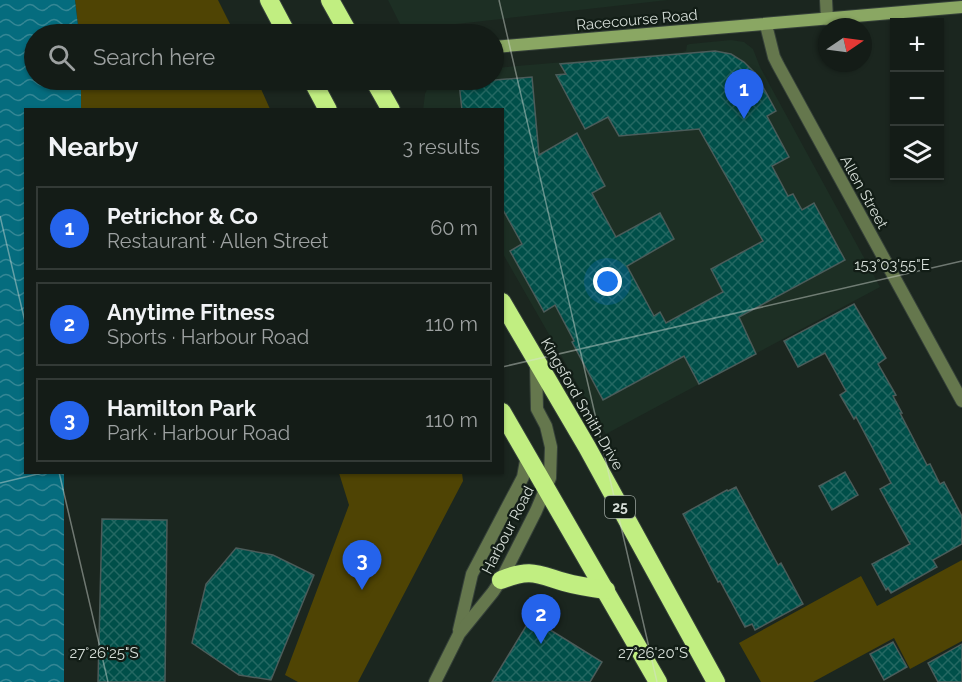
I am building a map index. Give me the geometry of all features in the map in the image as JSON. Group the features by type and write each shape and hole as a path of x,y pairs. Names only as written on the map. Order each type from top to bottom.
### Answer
{"highway":[{"path":"269,0 282,24"},
{"path":"330,0 343,24"},
{"path":"317,90 327,108"},
{"path":"380,90 390,108"},
{"name":"Kingsford Smith Drive","path":"504,305 587,447 716,682"},
{"path":"504,415 658,682"},
{"path":"501,580 518,574 534,573 550,576 562,582 606,590"}],"street":[{"path":"826,0 827,18"},
{"name":"Racecourse Road","path":"838,18 962,7"},
{"name":"Racecourse Road","path":"504,46 818,20"},
{"name":"Allen Street","path":"766,25 778,65 962,401"},
{"name":"Harbour Road","path":"435,682 459,634 501,580 547,488 552,453 548,432 537,409 536,358"},
{"name":"Harbour Road","path":"459,634 472,574 523,477 527,454"}],"shaded area":[{"path":"75,0 218,0 230,24 78,24"},
{"path":"388,0 668,0 456,24 400,24"},
{"path":"731,40 744,42 753,49 760,67 880,287 606,434 504,256 504,108 423,108 425,94 427,90 504,90 504,67 683,52 690,44"},
{"path":"81,90 261,90 270,108 81,108"},
{"path":"339,474 462,474 463,481 358,682 298,682 285,675 349,505"},
{"path":"962,560 962,641 910,669 894,638 813,682 761,682 739,643 861,576 877,606"}],"water":[{"path":"0,0 75,0 78,24 24,24 24,90 81,90 81,108 24,108 24,474 64,474 64,682 0,682"}],"building":[{"path":"715,51 731,54 744,62 756,74 776,111 767,116 789,157 772,166 788,196 793,194 802,210 814,203 845,260 739,317 756,354 699,384 684,356 603,400 555,305 544,312 510,251 522,244 504,212 504,108 462,108 460,90 504,90 504,79 532,77 539,155 577,133 605,186 592,193 616,237 660,213 674,239 627,266 654,316 660,312 666,323 723,292 711,269 763,241 699,129 619,136 608,117 585,129 556,75 566,74 560,64"},
{"path":"854,304 886,358 878,364 896,395 893,396 902,413 900,413 927,465 930,464 940,484 944,482 962,516 962,544 933,560 937,567 891,593 888,588 886,590 872,564 910,544 880,489 891,483 856,417 854,419 840,395 846,391 825,353 798,367 784,341"},
{"path":"845,472 858,495 832,510 819,486"},
{"path":"736,487 778,565 781,563 803,604 755,630 752,624 745,627 720,581 718,582 683,514"},
{"path":"102,519 167,520 165,682 98,682"},
{"path":"236,548 273,555 314,575 271,680 239,675 192,643 206,584"},
{"path":"531,618 602,662 590,682 492,682"},
{"path":"893,642 907,667 884,680 870,654"},
{"path":"962,644 962,682 938,682 928,663"}],"place":[{"name":"Petrichor & Co","path":"744,119"},
{"name":"Hamilton Park","path":"362,590"},
{"name":"Anytime Fitness","path":"541,644"}]}
